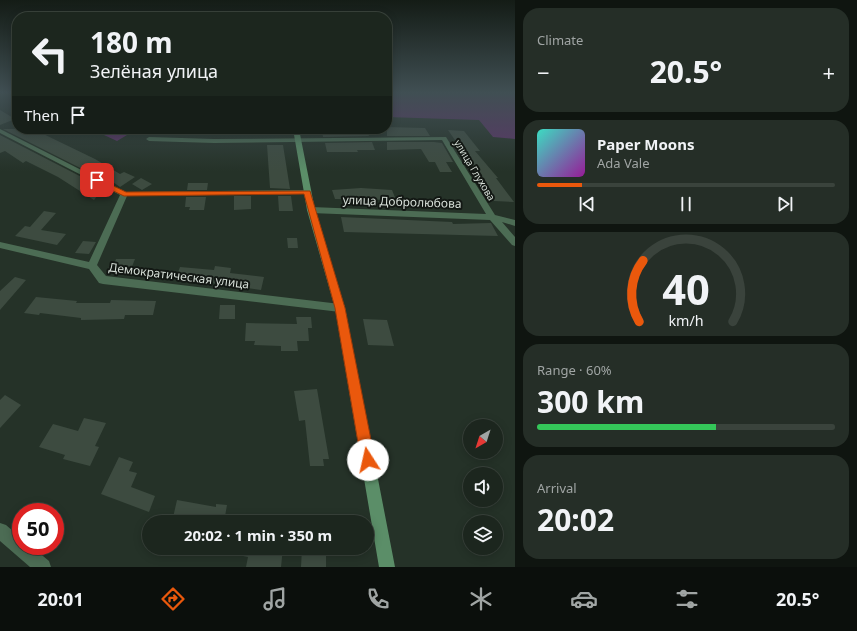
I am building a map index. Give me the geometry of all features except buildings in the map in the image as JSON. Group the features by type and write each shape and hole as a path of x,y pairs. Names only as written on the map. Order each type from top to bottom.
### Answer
{"main road":[{"path":"297,134 311,210 340,308 388,567"}],"street":[{"path":"0,131 124,194 307,192"},
{"name":"улица Глухова","path":"149,139 214,141 297,134 444,138 492,218"},
{"path":"92,266 124,194"},
{"name":"улица Добролюбова","path":"311,210 492,218 515,223"},
{"path":"492,218 515,243"},
{"name":"Демократическая улица","path":"0,245 92,266 103,280 340,308"},
{"path":"0,531 43,567"}],"shaded area":[{"path":"432,118 515,118 515,139 493,137 479,120"},
{"path":"102,134 129,134 117,141"}],"route":[{"path":"97,180 124,194 307,192 340,308 368,460"}]}
